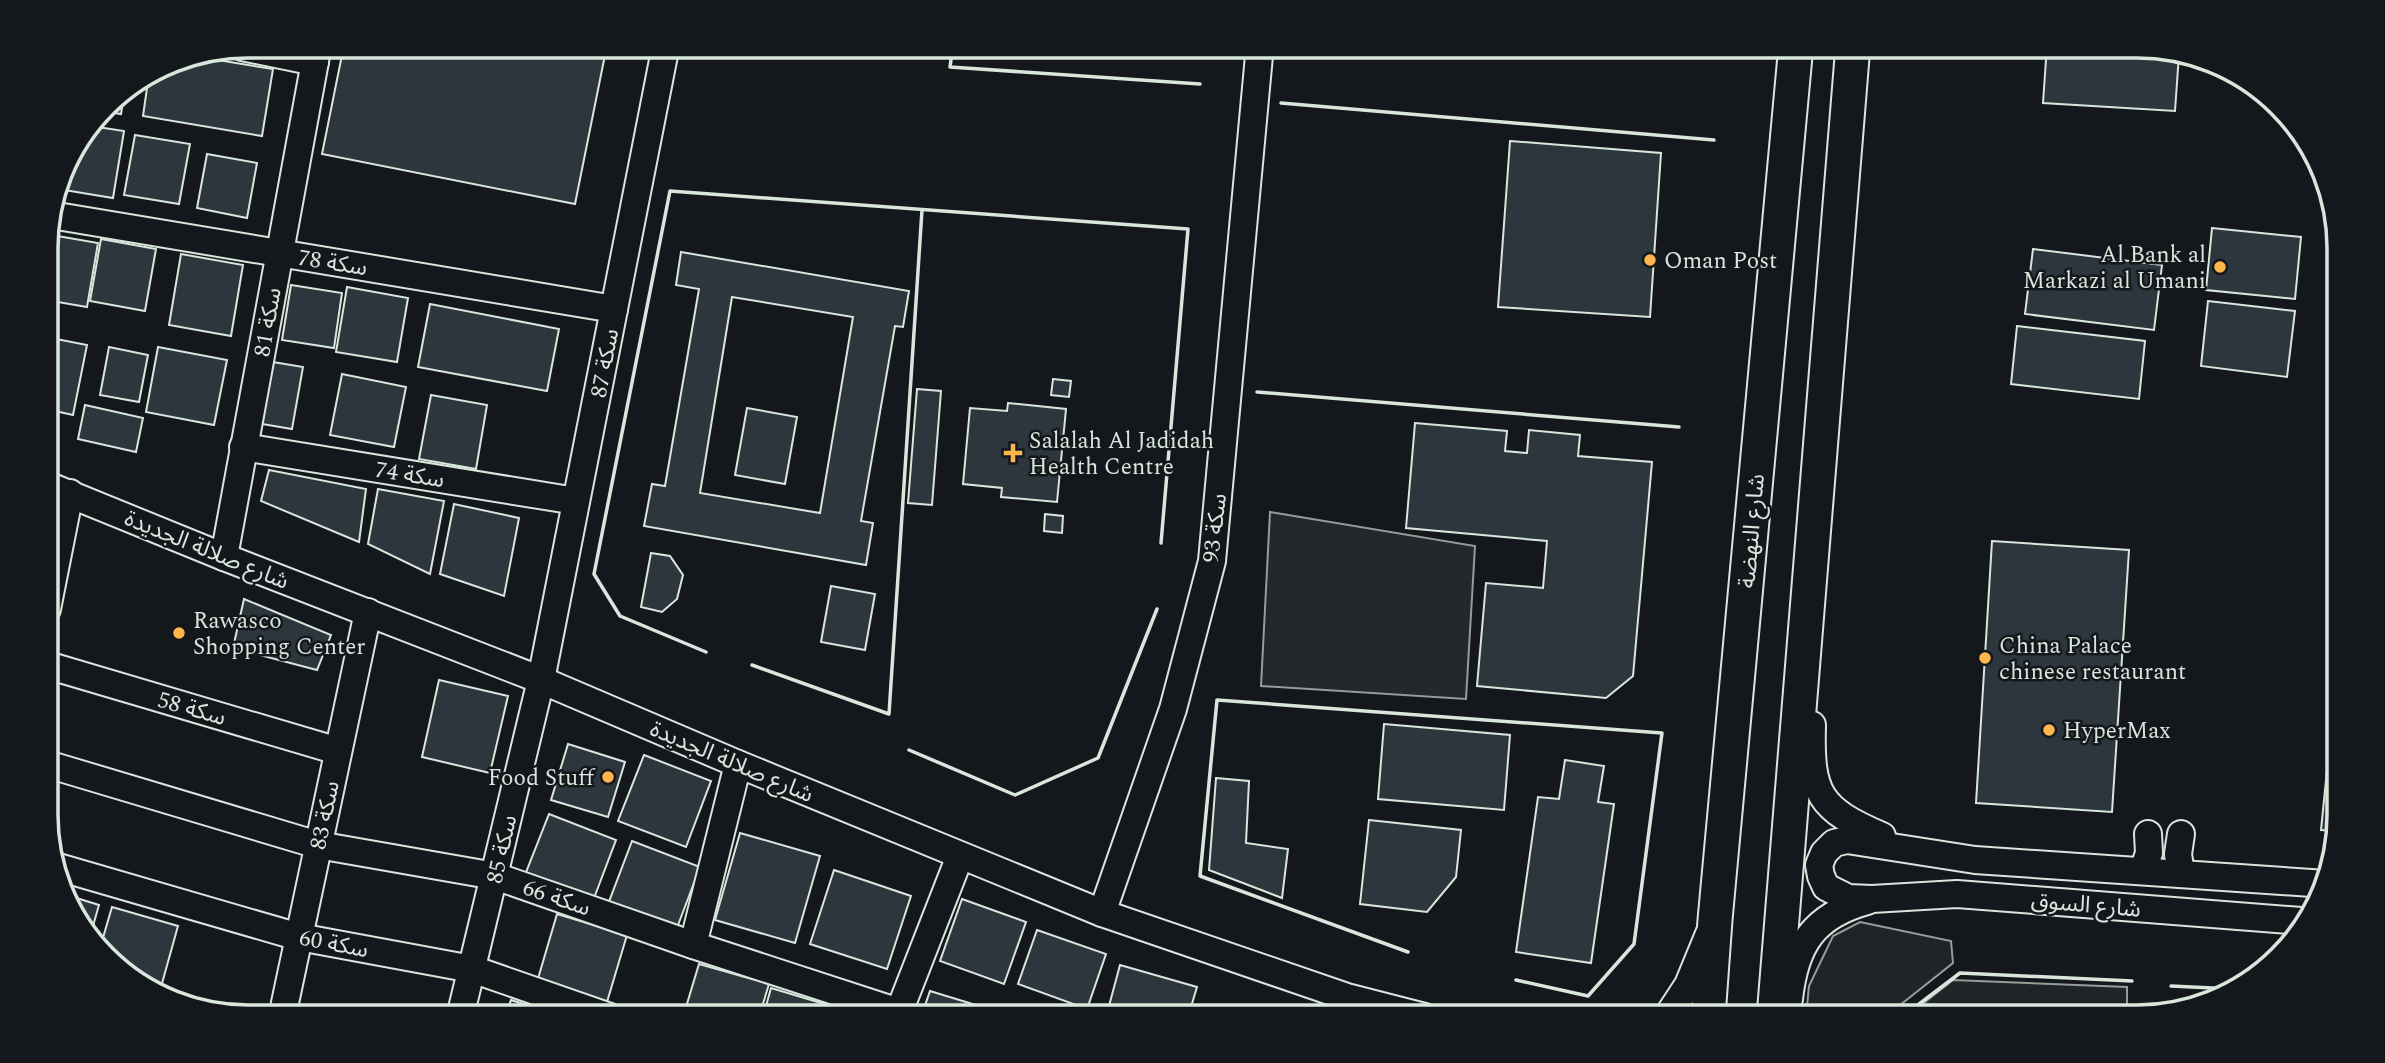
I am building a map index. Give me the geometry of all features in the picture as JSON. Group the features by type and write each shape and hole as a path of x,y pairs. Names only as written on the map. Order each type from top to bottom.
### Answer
{"main road":[{"name":"شارع النهضة","path":"1709,1005 1795,58"},
{"path":"1775,1005 1852,58"}],"street":[{"name":"سكة 81","path":"224,557 315,58"},
{"name":"سكة 87","path":"541,680 664,58"},
{"name":"سكة 93","path":"1102,913 1173,709 1212,561 1259,58"},
{"name":"سكة 78","path":"60,217 614,309"},
{"name":"سكة 74","path":"243,447 576,501"},
{"name":"شارع صلالة الجديدة","path":"58,489 224,557 541,680 960,856 1341,1005"},
{"name":"سكة 83","path":"285,1005 368,612"},
{"path":"1804,642 1812,672 1812,759 1813,773 1819,789 1827,803 1842,817 1906,849"},
{"name":"سكة 58","path":"58,668 338,751"},
{"name":"سكة 85","path":"463,1005 541,680"},
{"path":"693,945 738,764"},
{"name":"سكة 66","path":"58,767 318,845 495,876 693,945 877,1005"},
{"path":"2143,871 2149,853 2148,834"},
{"path":"2181,834 2178,854 2181,874"},
{"name":"شارع السوق","path":"2295,921 1957,894 1849,898 1826,887 1819,865 1824,853 1834,843 1847,840 1975,860 2315,883"},
{"name":"سكة 66","path":"902,1005 960,856"},
{"name":"سكة 60","path":"65,869 299,937 472,969 576,1005"},
{"path":"1789,1005 1794,965 1802,947 1832,914 1844,907 1872,899"},
{"path":"1675,1005 1688,985 1715,920"}],"shaded area":[{"path":"1270,512 1475,546 1466,699 1261,686"},
{"path":"1860,922 1951,941 1953,963 1900,1005 1807,1005 1809,986 1833,936"},
{"path":"1953,980 2127,987 2127,1005 1921,1005"}],"building":[{"path":"341,58 604,58 575,204 322,154"},
{"path":"2046,58 2150,58 2178,62 2175,111 2043,103"},
{"path":"218,60 273,69 262,136 143,116 147,86 175,72"},
{"path":"122,105 121,114 113,113"},
{"path":"101,127 124,131 113,198 67,190 83,152"},
{"path":"135,135 190,144 179,204 124,195"},
{"path":"1510,141 1661,153 1650,317 1498,307"},
{"path":"207,154 257,163 247,218 197,208"},
{"path":"2212,228 2301,237 2295,299 2206,290"},
{"path":"58,236 98,243 87,307 58,302"},
{"path":"101,239 156,249 145,311 90,301"},
{"path":"2033,249 2162,265 2154,330 2025,314"},
{"path":"681,252 909,291 903,327 895,326 861,521 873,523 866,565 644,526 652,484 665,486 699,289 676,285","holes":["732,297 853,317 820,513 700,493"]},
{"path":"181,254 243,265 231,336 169,325"},
{"path":"291,285 342,293 334,348 282,340"},
{"path":"347,287 408,298 397,362 336,352"},
{"path":"2208,301 2295,311 2287,377 2201,366"},
{"path":"430,304 559,329 547,391 418,367"},
{"path":"2017,326 2145,341 2139,399 2011,384"},
{"path":"58,339 87,345 73,415 58,412"},
{"path":"109,347 148,355 139,402 100,395"},
{"path":"158,347 227,360 214,425 146,412"},
{"path":"273,362 303,367 292,429 262,424"},
{"path":"342,374 406,387 394,447 330,435"},
{"path":"1053,379 1071,381 1069,397 1051,395"},
{"path":"917,389 941,391 932,505 908,503"},
{"path":"431,395 487,405 476,469 419,459"},
{"path":"1008,403 1066,409 1057,502 1001,497 1002,488 963,484 970,408 1007,411"},
{"path":"85,405 143,418 136,452 78,439"},
{"path":"747,408 797,417 785,484 735,475"},
{"path":"1415,423 1507,431 1505,451 1527,453 1529,430 1580,435 1578,456 1652,462 1633,676 1606,698 1477,686 1486,583 1543,588 1547,541 1406,528"},
{"path":"269,470 366,489 359,542 261,501"},
{"path":"378,489 444,501 430,574 368,544"},
{"path":"454,504 519,518 504,596 440,574"},
{"path":"1045,514 1063,516 1062,533 1044,531"},
{"name":"HyperMax","path":"1992,541 2129,550 2112,812 1976,803"},
{"path":"651,553 670,556 683,575 677,599 662,612 641,607"},
{"path":"831,586 875,594 865,650 821,642"},
{"path":"244,599 331,635 317,670 233,648"},
{"path":"439,680 508,696 490,773 422,757"},
{"path":"1384,724 1510,735 1504,810 1378,799"},
{"path":"568,744 625,762 608,817 551,800"},
{"path":"644,755 711,781 686,847 618,821"},
{"path":"1565,760 1604,766 1598,802 1614,804 1591,963 1516,952 1538,797 1559,799"},
{"path":"2327,770 2327,828 2327,830 2321,830"},
{"path":"1216,778 1249,781 1246,843 1288,849 1282,898 1209,870"},
{"path":"549,814 616,840 591,906 523,880"},
{"path":"1369,820 1461,830 1456,877 1427,912 1360,904"},
{"path":"740,833 820,856 795,943 715,920"},
{"path":"632,841 700,867 675,933 607,907"},
{"path":"834,870 911,896 887,969 810,944"},
{"path":"77,898 99,905 93,925"},
{"path":"962,899 1026,922 1004,984 940,961"},
{"path":"112,907 178,926 162,985 132,966 103,938"},
{"path":"557,914 627,935 607,1002 537,982"},
{"path":"1037,930 1106,954 1088,1005 1076,1005 1018,984"},
{"path":"699,964 769,984 763,1005 687,1005"},
{"path":"1120,965 1197,987 1192,1005 1109,1005"},
{"path":"771,988 828,1005 766,1005"},
{"path":"930,991 976,1005 925,1005"},
{"path":"511,1000 527,1005 509,1005"}],"wall":[{"path":"951,58 950,67 1200,84"},
{"path":"1281,103 1714,140"},
{"path":"706,652 620,616 594,574 670,191 1188,229 1161,543"},
{"path":"752,665 889,714 922,210"},
{"path":"1257,392 1679,427"},
{"path":"909,750 1015,795 1098,758 1157,609"},
{"path":"1408,952 1200,876 1217,700 1662,733 1634,944 1588,996 1516,980"},
{"path":"1918,1005 1960,973 2132,981"},
{"path":"2171,986 2216,988"}],"place":[{"name":"Oman Post","path":"1650,260"},
{"name":"Al Bank al Markazi al Umani","path":"2220,267"},
{"name":"Salalah Al Jadidah Health Centre","path":"1013,453"},
{"name":"Rawasco Shopping Center","path":"179,633"},
{"name":"China Palace chinese restaurant","path":"1985,658"},
{"name":"HyperMax","path":"2049,730"},
{"name":"Food Stuff","path":"608,777"}]}
